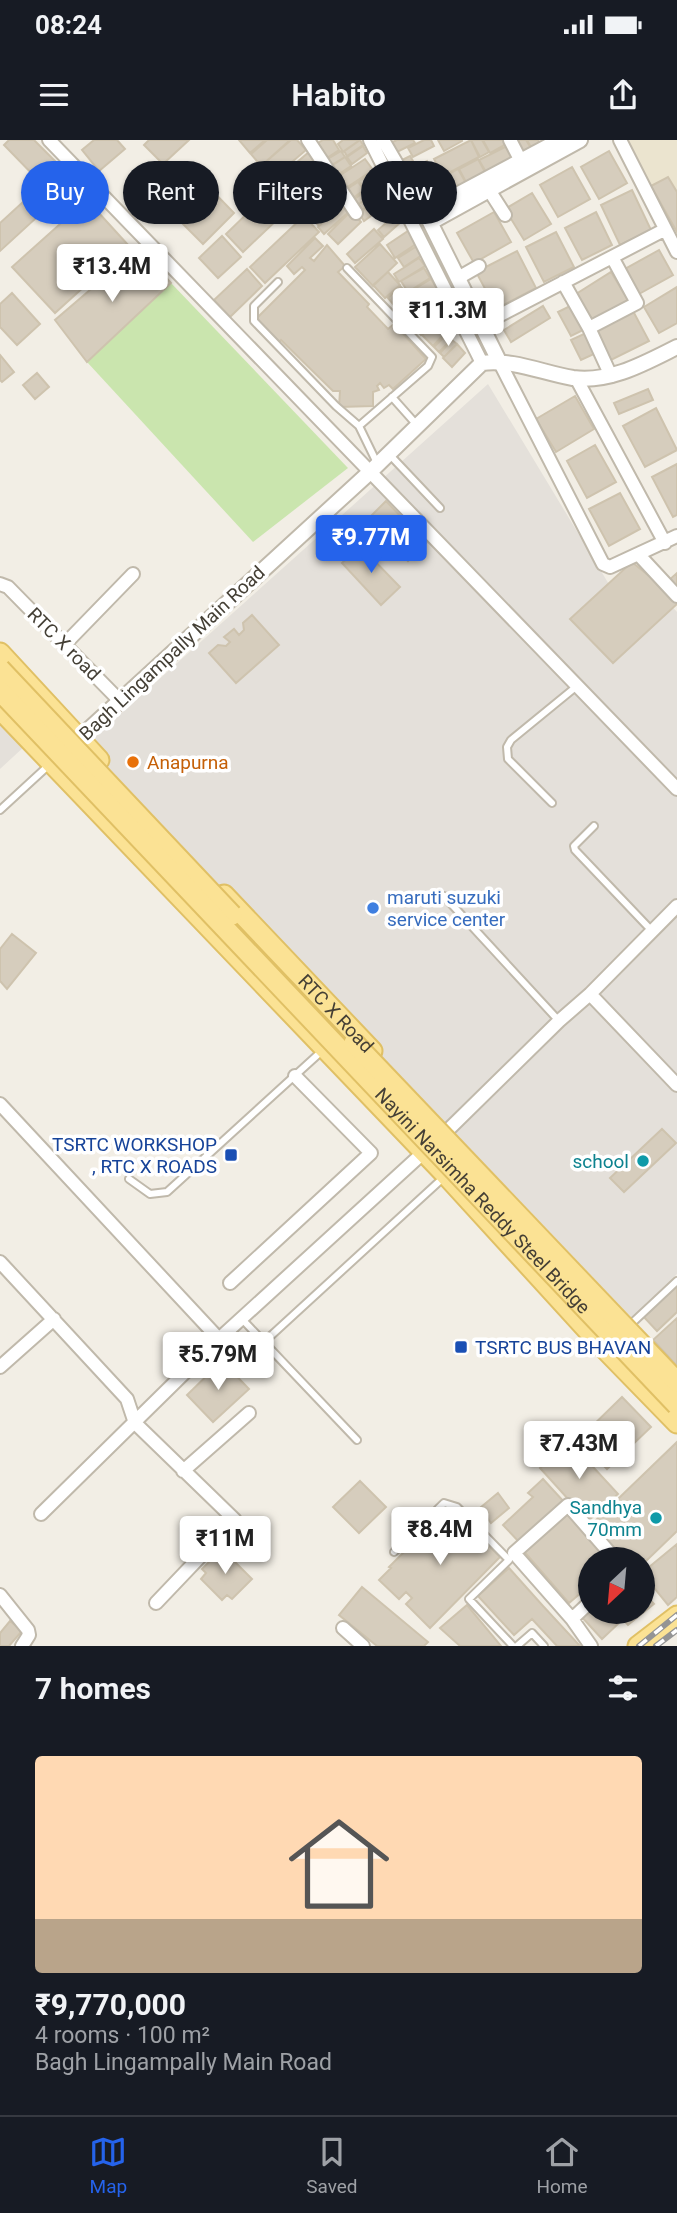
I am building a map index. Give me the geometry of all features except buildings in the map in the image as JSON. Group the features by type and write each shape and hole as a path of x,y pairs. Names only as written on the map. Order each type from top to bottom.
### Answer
{"main road":[{"name":"RTC X Road","path":"0,653 261,936 677,1371"},
{"name":"Nayini Narsimha Reddy Steel Bridge","path":"0,669 677,1382"},
{"name":"Nayini Narsimha Reddy Steel Bridge","path":"0,691 677,1405"},
{"name":"RTC X Road","path":"0,709 446,1175 603,1347 677,1423"},
{"path":"638,1646 677,1616"}],"street":[{"path":"49,140 374,468 677,789"},
{"path":"370,140 482,363 499,361 576,378 611,376 677,347"},
{"path":"383,140 395,161"},
{"path":"510,140 523,165"},
{"path":"457,204 489,190 560,140"},
{"path":"457,201 523,165 580,140"},
{"path":"620,140 677,252"},
{"path":"311,141 356,213"},
{"path":"489,190 505,215"},
{"path":"431,224 603,564 611,567 677,536"},
{"path":"481,325 664,230"},
{"path":"589,328 637,303 612,257"},
{"path":"458,278 479,266"},
{"path":"563,282 589,328 611,376"},
{"name":"Bagh Lingampally Main Road","path":"50,764 374,468 482,363"},
{"path":"576,378 665,543"},
{"path":"638,554 677,596"},
{"path":"65,644 133,574"},
{"name":"RTC X road","path":"4,586 120,701"},
{"path":"40,1514 241,1318 447,1131 677,906"},
{"path":"590,994 677,1085"},
{"path":"230,1283 371,1153 295,1076"},
{"path":"0,1104 219,1339"},
{"path":"0,1262 127,1399 135,1423 235,1520 156,1603"},
{"path":"0,1367 54,1319"},
{"path":"183,1471 249,1413"},
{"path":"591,1646 572,1619 514,1553 568,1505 605,1547"},
{"path":"0,1594 28,1630 29,1635 22,1646"},
{"path":"572,1619 578,1613"},
{"path":"343,1628 363,1646"}],"lane":[{"path":"347,268 432,357 428,366 359,426"},
{"path":"278,282 254,306 254,321 336,406 359,426 374,468"},
{"path":"392,397 418,426"},
{"path":"389,453 440,509"},
{"path":"552,803 508,759 507,747 511,740 577,686"},
{"path":"0,810 50,764"},
{"path":"594,826 575,846 575,850 652,931"},
{"path":"444,896 559,1021"},
{"path":"129,1179 150,1194 167,1192 325,1049"},
{"path":"264,1342 446,1175"},
{"path":"631,1324 677,1281"},
{"path":"241,1318 357,1440"},
{"path":"394,1552 444,1503 457,1507 509,1560 469,1599 515,1646 532,1633 544,1646"}],"shaded area":[{"path":"621,140 677,140 677,236"},
{"path":"488,384 610,586 641,572 677,612 677,1274 631,1317 172,837 87,744"},
{"path":"0,717 26,745 0,769"}],"green space":[{"path":"171,283 348,468 253,542 87,362"}],"railway":[{"path":"639,1646 677,1615"},
{"path":"656,1646 677,1630"}],"place":[{"name":"Anapurna","path":"133,762"},
{"name":"maruti suzuki service center","path":"373,908"},
{"name":"TSRTC WORKSHOP , RTC X ROADS","path":"231,1155"},
{"name":"school","path":"643,1161"},
{"name":"TSRTC BUS BHAVAN","path":"461,1347"},
{"name":"Sandhya 70mm","path":"656,1518"}]}
